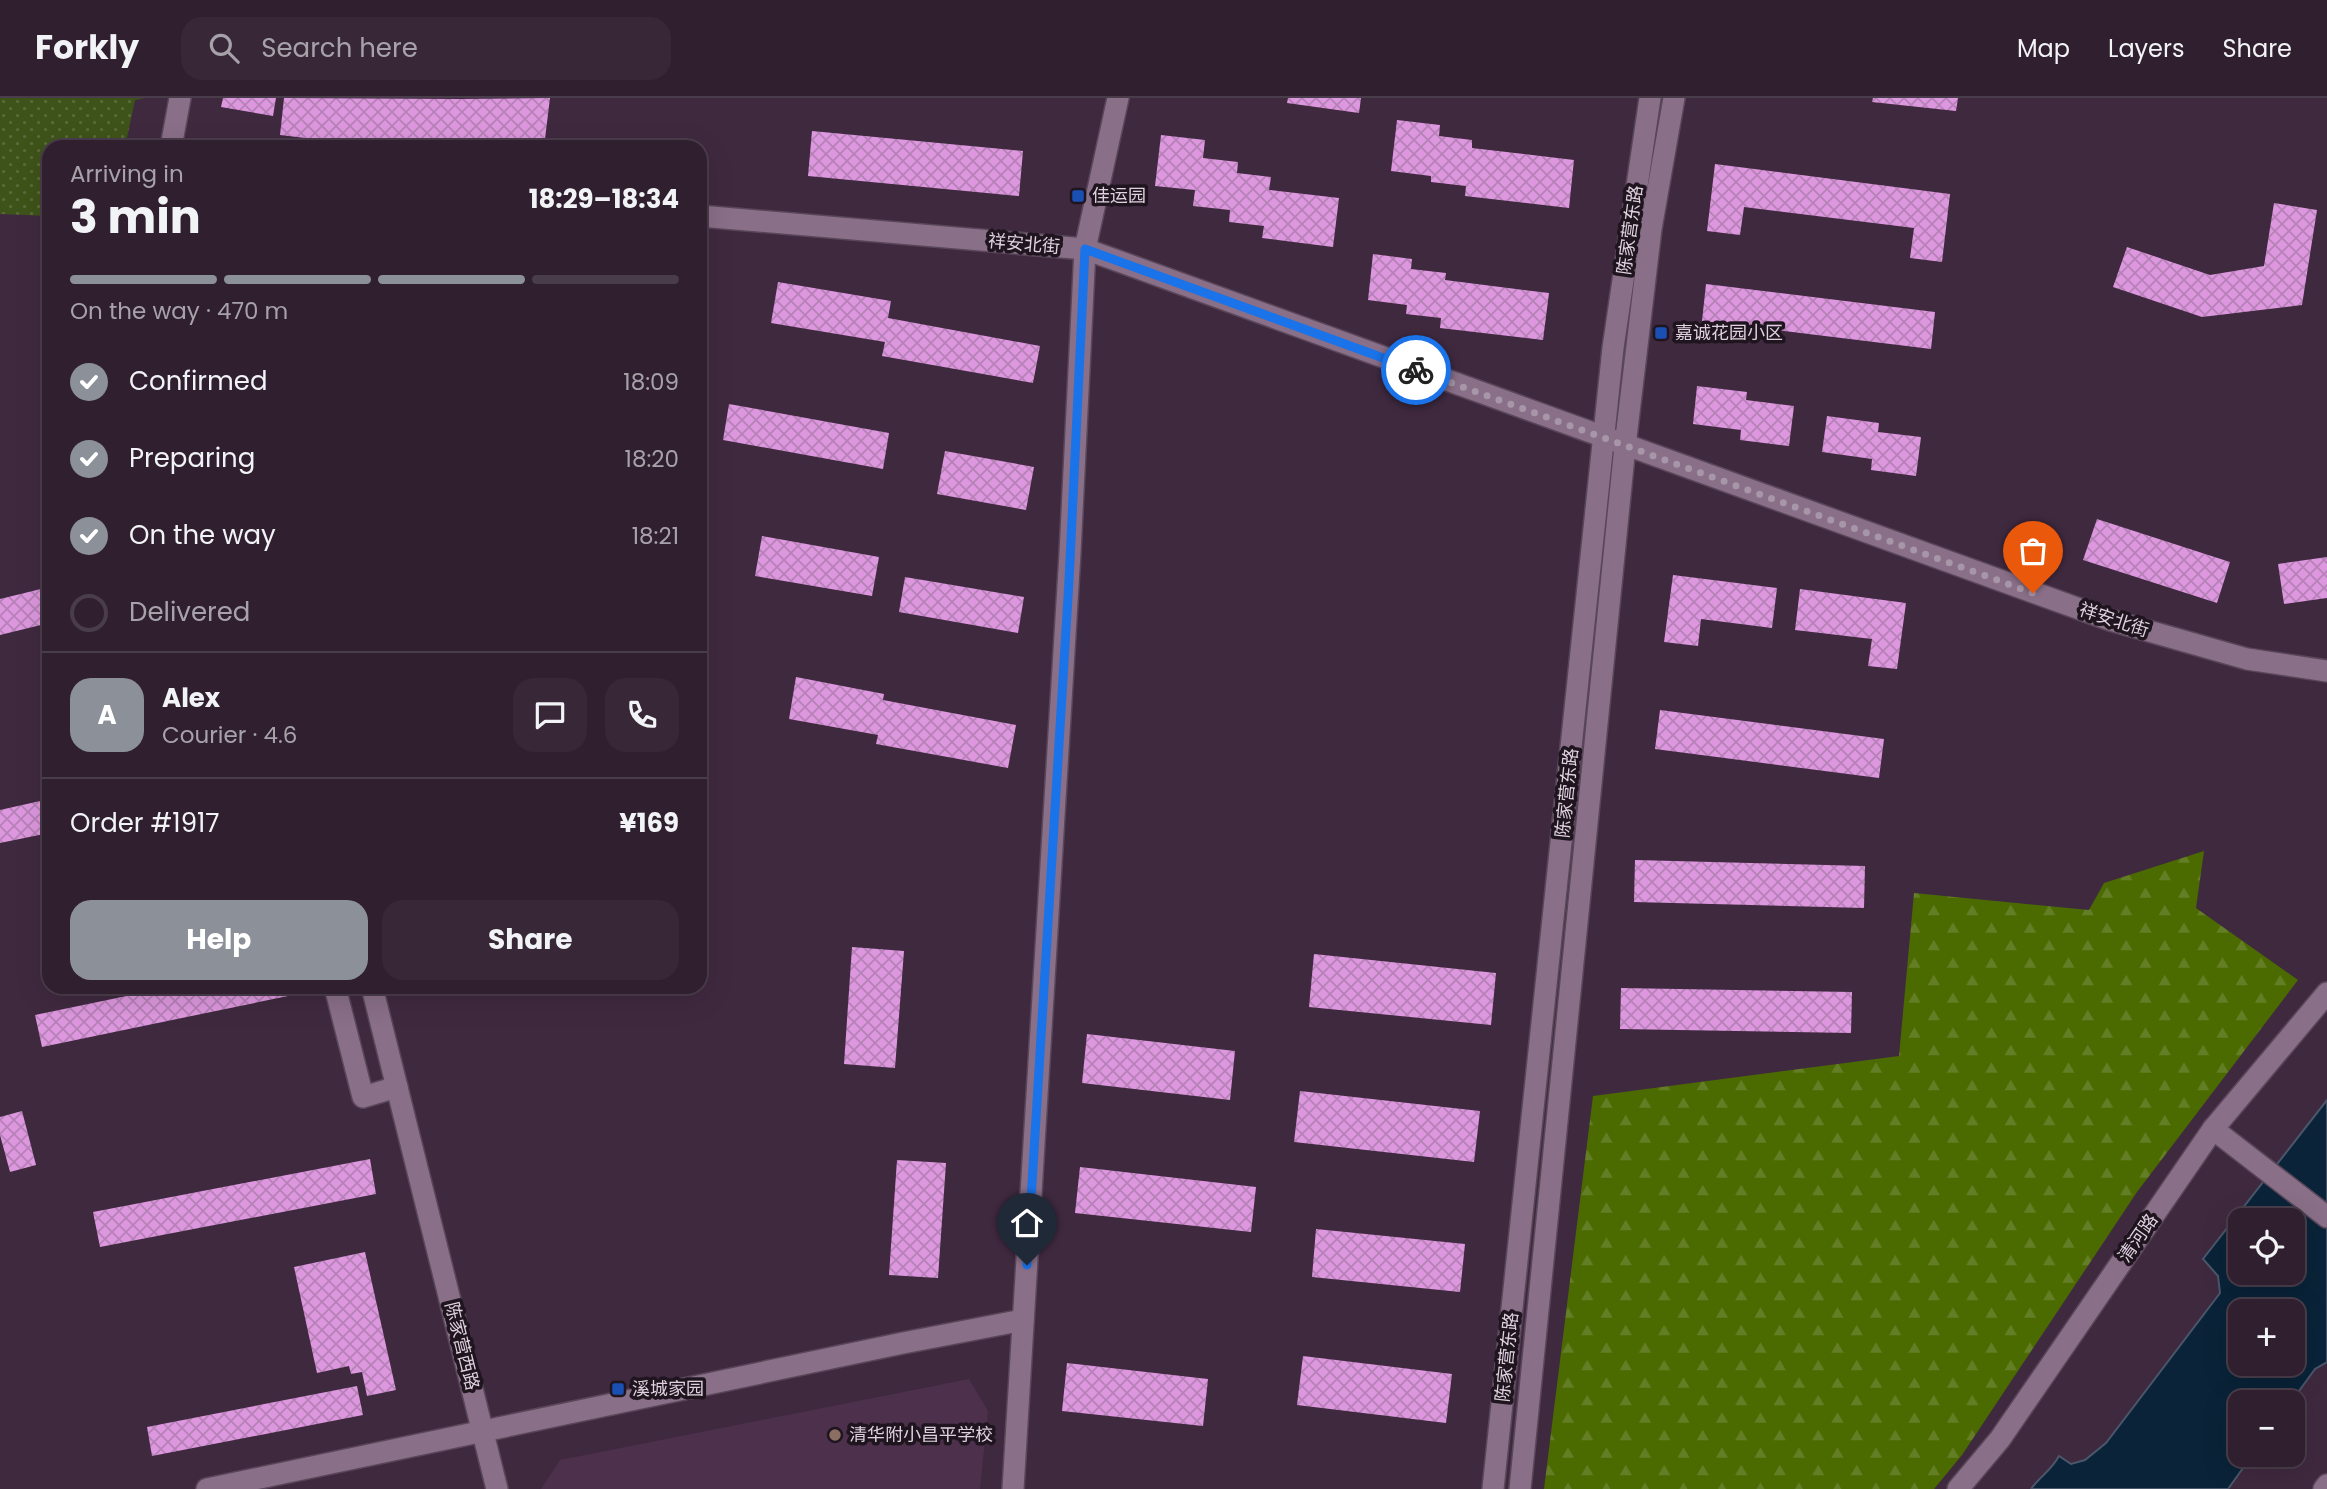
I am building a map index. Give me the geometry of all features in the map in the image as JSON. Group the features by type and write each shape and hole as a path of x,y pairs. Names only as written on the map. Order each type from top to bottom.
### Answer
{"street":[{"path":"173,140 180,98"},
{"path":"1013,1489 1069,567 1085,249 1118,98"},
{"name":"陈家营东路","path":"1493,1489 1613,348 1650,98"},
{"name":"陈家营东路","path":"1520,1489 1625,446 1651,229 1674,98"},
{"name":"祥安北街","path":"707,217 1085,249 2110,620 2247,659 2327,671"},
{"name":"清河路","path":"1958,1489 2000,1439 2213,1129 2327,993"},
{"path":"337,994 363,1097 397,1087"},
{"name":"陈家营西路","path":"374,994 497,1489"},
{"path":"2213,1129 2327,1217"},
{"path":"207,1489 1023,1320"}],"shaded area":[{"name":"清华附小昌平学校","path":"969,1379 988,1411 980,1489 541,1489 560,1460"}],"green space":[{"path":"0,98 145,98 135,100 126,140 42,140 42,216 0,214"},
{"path":"2204,851 2196,908 2298,980 2137,1192 1962,1455 1934,1489 1544,1489 1593,1096 1899,1056 1914,893 2089,910 2104,883"}],"water":[{"path":"2327,1100 2327,1362 2315,1369 2300,1390 2228,1390 2228,1467 2244,1467 2228,1489 2031,1489 2059,1456 2071,1464 2085,1460 2106,1443 2220,1293 2218,1276 2203,1259 2228,1227 2228,1285 2305,1285 2305,1208 2243,1208"}],"building":[{"path":"223,98 276,98 273,116 221,107"},
{"path":"284,98 550,98 545,140 322,140 280,135"},
{"path":"1288,98 1361,98 1359,113 1287,103"},
{"path":"1873,98 1958,98 1956,111 1872,102"},
{"path":"1397,120 1440,125 1439,136 1472,140 1472,148 1574,160 1569,208 1465,196 1466,186 1431,182 1431,176 1391,171"},
{"path":"812,131 1023,151 1019,196 808,176"},
{"path":"1161,135 1205,140 1203,158 1238,162 1237,173 1271,177 1269,190 1339,198 1333,247 1262,238 1264,226 1229,222 1230,210 1193,206 1195,190 1155,186"},
{"path":"1715,164 1950,194 1942,262 1910,258 1914,228 1744,207 1740,235 1707,231"},
{"path":"2274,203 2317,210 2302,305 2202,317 2113,287 2127,247 2210,275 2264,266"},
{"path":"1373,254 1412,259 1411,269 1446,273 1445,280 1549,293 1543,340 1440,328 1441,318 1406,314 1407,305 1368,300"},
{"path":"778,282 891,301 888,318 1040,346 1033,383 882,356 885,342 771,323"},
{"path":"1706,284 1935,312 1931,349 1702,321"},
{"path":"1697,386 1747,392 1746,400 1794,406 1789,446 1740,440 1741,430 1693,424"},
{"path":"729,404 889,433 883,469 723,440"},
{"path":"1827,416 1879,423 1878,432 1921,437 1916,476 1871,470 1872,459 1822,452"},
{"path":"945,451 1034,467 1026,510 937,494"},
{"path":"2097,519 2230,562 2217,603 2083,560"},
{"path":"762,536 879,557 872,596 755,576"},
{"path":"2327,557 2327,598 2284,604 2278,564"},
{"path":"1673,575 1777,588 1772,628 1701,619 1698,646 1664,642"},
{"path":"905,577 1024,597 1018,633 899,612"},
{"path":"42,589 42,625 0,635 0,599"},
{"path":"1800,589 1906,603 1897,669 1868,666 1872,639 1795,630"},
{"path":"796,677 884,694 883,700 1016,725 1008,768 876,744 878,735 789,719"},
{"path":"1660,710 1884,739 1879,778 1655,749"},
{"path":"42,801 42,834 0,843 0,810"},
{"path":"1635,860 1865,866 1864,908 1634,902"},
{"path":"852,947 904,951 895,1068 844,1064"},
{"path":"1314,954 1496,973 1491,1025 1309,1007"},
{"path":"1621,988 1852,992 1851,1033 1620,1029"},
{"path":"136,994 298,994 42,1047 35,1015"},
{"path":"1087,1034 1235,1051 1230,1100 1082,1083"},
{"path":"1300,1091 1480,1111 1474,1162 1294,1142"},
{"path":"22,1111 36,1165 10,1172 0,1135 0,1117"},
{"path":"370,1159 376,1194 100,1247 93,1212"},
{"path":"897,1160 946,1163 938,1278 889,1275"},
{"path":"1080,1167 1256,1187 1251,1232 1075,1213"},
{"path":"1316,1229 1465,1244 1460,1292 1312,1277"},
{"path":"365,1252 396,1390 367,1396 362,1372 351,1374 349,1366 317,1373 294,1267"},
{"path":"1303,1356 1452,1374 1446,1423 1297,1405"},
{"path":"1067,1363 1208,1379 1203,1426 1062,1411"},
{"path":"357,1386 363,1415 152,1456 147,1427"}],"way so far":[{"path":"1416,370 2033,593"}],"place":[{"name":"佳运园","path":"1078,196"},
{"name":"嘉诚花园小区","path":"1661,333"},
{"name":"溪城家园","path":"618,1389"},
{"name":"清华附小昌平学校","path":"835,1435"}],"route":[{"path":"1027,1265 1069,581 1085,249 1416,370"}]}
